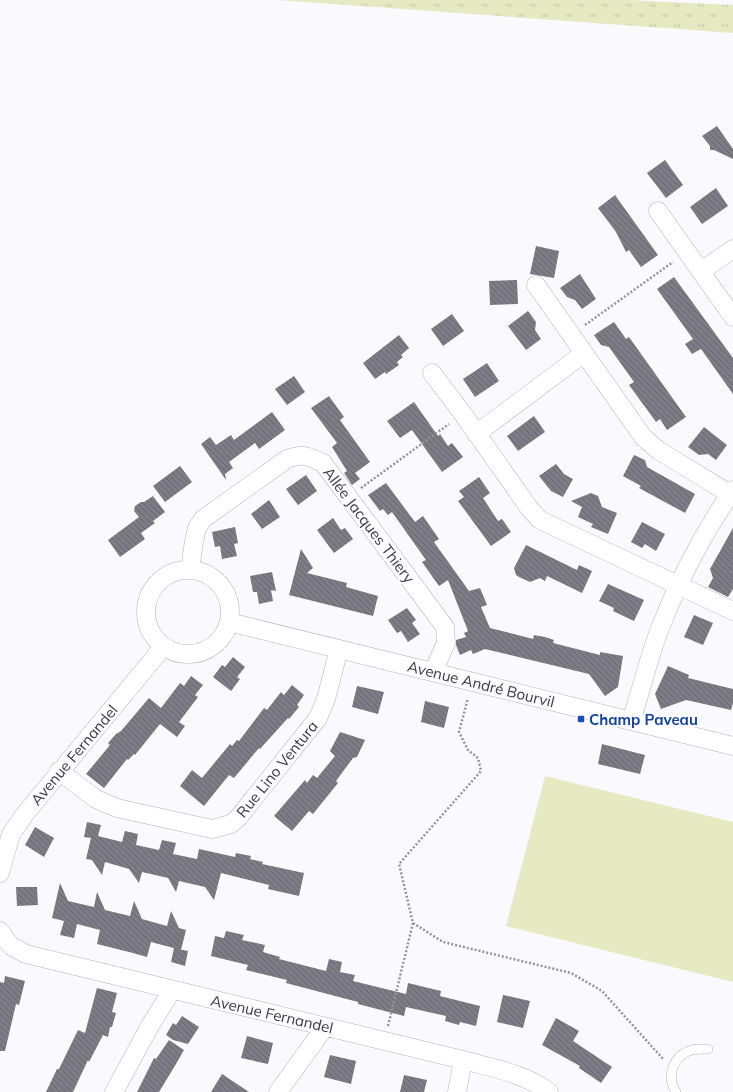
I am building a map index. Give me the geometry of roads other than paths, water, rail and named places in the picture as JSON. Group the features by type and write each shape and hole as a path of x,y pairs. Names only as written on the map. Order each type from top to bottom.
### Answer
{"street":[{"path":"658,211 733,317"},
{"path":"701,271 733,249"},
{"path":"536,285 583,354 643,437 650,444 732,494 700,546 679,586 651,653 631,721"},
{"path":"476,434 583,354"},
{"path":"432,373 463,414 529,508 540,520 733,611"},
{"name":"Allée Jacques Thiery","path":"190,570 197,528 203,519 287,459 300,455 311,457 323,463 445,627 446,643 433,672"},
{"path":"190,570 204,573 216,581 225,593 230,607 229,622 222,636 210,647 195,653 179,653 164,646 153,635 146,620 147,603 152,589 162,578 175,572 190,570"},
{"name":"Avenue André Bourvil","path":"229,622 733,746"},
{"name":"Avenue Fernandel","path":"0,873 11,834 25,814 164,646"},
{"name":"Rue Lino Ventura","path":"60,772 96,799 116,808 212,829 231,824 238,818 318,718 326,699 339,649"},
{"name":"Avenue Fernandel","path":"0,933 11,946 26,954 463,1060 523,1077 549,1092"},
{"path":"114,1092 150,1026 172,990"},
{"path":"278,1092 325,1027"},
{"path":"457,1092 463,1060"}],"lane":[{"path":"676,1092 672,1085 671,1069 678,1058 692,1050 708,1049"}],"place":[{"name":"Champ Paveau","path":"581,719"}]}
